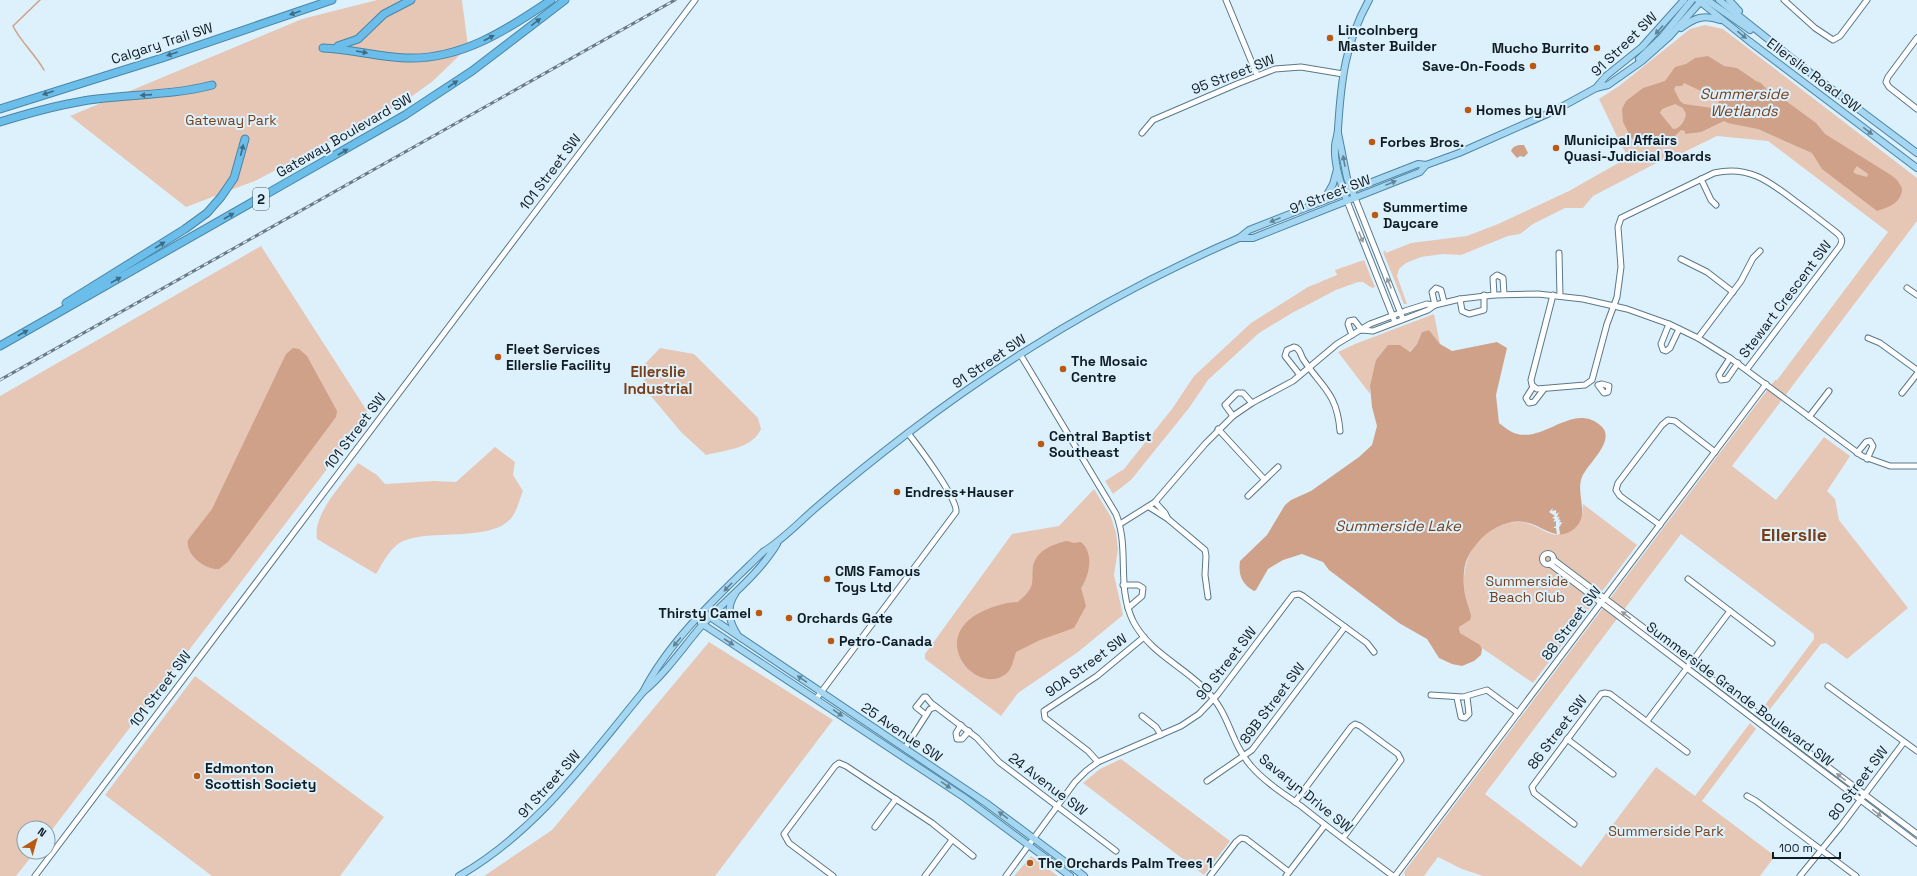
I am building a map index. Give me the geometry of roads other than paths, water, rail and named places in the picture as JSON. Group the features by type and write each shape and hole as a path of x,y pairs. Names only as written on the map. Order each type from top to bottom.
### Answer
{"highway":[{"name":"Calgary Trail SW","path":"0,109 162,58 332,0"},
{"path":"411,0 384,14 362,36 352,42 342,46 323,48 351,50 404,58 425,57 449,53 492,37 551,0"},
{"name":"Gateway Boulevard SW","path":"0,346 405,115 472,71 565,0"},
{"path":"0,122 67,104 97,99 176,92 212,85"},
{"path":"46,320 58,308 185,229 206,213 221,197 234,178 245,139"}],"main road":[{"path":"1347,201 1337,167 1335,147 1338,132 1343,74 1350,43 1369,0"},
{"name":"91 Street SW","path":"1239,238 1253,238 1420,172 1426,165 1515,129 1596,88 1606,76 1642,47 1684,0"},
{"path":"1619,78 1662,37 1692,0"},
{"path":"1701,0 1799,64"},
{"name":"91 Street SW","path":"1596,88 1602,88 1619,78 1642,61 1669,37 1701,0"},
{"name":"Ellerslie Road SW","path":"1701,0 1727,23 1917,168"},
{"name":"Ellerslie Road SW","path":"1719,0 1799,64 1917,153"},
{"path":"1729,0 1734,7 1799,64"},
{"path":"1669,37 1688,22 1699,17 1713,18 1727,23"},
{"path":"1338,132 1347,178 1355,198"},
{"name":"91 Street SW","path":"643,692 649,680 670,650 704,612 763,552 778,542 840,488 908,433 1020,354 1114,298 1194,258 1239,238 1249,230 1418,164 1426,165"},
{"path":"1324,200 1334,181 1337,167"},
{"name":"91 Street SW","path":"459,876 500,849 529,825 558,795 643,692 655,682 710,617 769,557 778,542"},
{"path":"738,636 729,616 733,596 741,585"},
{"name":"25 Avenue SW","path":"704,612 986,803 1084,876"},
{"name":"25 Avenue SW","path":"697,620 965,798 1070,876"}],"street":[{"name":"101 Street SW","path":"35,876 695,0"},
{"path":"1226,0 1257,75"},
{"path":"1784,0 1829,39 1835,40 1840,36 1867,0"},
{"path":"1917,38 1888,77 1886,82 1889,87 1917,109"},
{"name":"95 Street SW","path":"1142,133 1153,120 1257,75 1275,69 1291,66 1343,74"},
{"name":"Stewart Crescent SW","path":"1614,305 1617,296 1621,266 1619,220 1714,173 1730,170 1760,176 1837,233 1842,239 1840,246 1746,369"},
{"path":"1701,179 1711,200 1716,205"},
{"path":"1355,198 1403,319"},
{"path":"1347,201 1395,322"},
{"path":"1698,338 1732,292 1753,258 1760,251"},
{"path":"1559,253 1560,296"},
{"path":"1681,259 1707,272 1732,292"},
{"path":"1494,294 1493,278 1497,275 1502,278 1504,294"},
{"path":"1435,305 1432,292 1436,288 1442,292 1444,302"},
{"path":"1907,288 1917,295"},
{"path":"1362,330 1373,330 1428,310 1435,305 1444,302 1494,294 1553,295 1614,305 1669,324 1698,338 1746,369 1867,459 1894,467 1917,466"},
{"path":"1460,299 1462,311 1469,314 1484,310 1484,295"},
{"path":"1544,389 1534,402 1530,403 1526,398 1533,387 1531,383 1533,372 1553,295"},
{"path":"1120,524 1155,502 1218,429 1233,416 1252,403 1286,386 1334,346 1370,324 1400,312 1427,304 1435,305"},
{"path":"1533,387 1537,389 1544,389 1585,385 1591,382 1614,305"},
{"path":"1352,335 1348,324 1350,320 1354,320 1362,330"},
{"path":"1669,324 1661,344 1663,350 1669,349 1678,328"},
{"path":"1868,338 1880,343 1917,370"},
{"path":"1300,375 1284,354 1287,350 1294,347 1297,348 1333,400 1339,416 1340,431"},
{"name":"Savaryn Drive SW","path":"1020,354 1109,501 1120,524 1124,546 1123,585 1128,608 1137,627 1144,637 1161,654 1201,684 1214,699 1226,718 1237,746 1244,758 1260,775 1394,876"},
{"path":"1730,358 1719,375 1721,380 1727,379 1738,364"},
{"path":"1902,394 1917,374"},
{"path":"1591,382 1598,385"},
{"name":"88 Street SW","path":"1394,876 1766,384"},
{"path":"1809,417 1829,391"},
{"path":"1233,416 1225,405 1237,393 1243,393 1252,403"},
{"path":"1660,525 1620,496 1616,490 1618,483 1662,425 1668,420 1675,421 1715,452"},
{"path":"1218,429 1264,479"},
{"path":"816,699 952,518 956,509 956,505 928,459 908,433"},
{"path":"1857,453 1866,442 1870,441 1873,446 1867,459"},
{"path":"1248,496 1278,467"},
{"path":"1155,502 1166,513 1168,519"},
{"path":"1149,507 1168,519 1205,550 1205,575 1208,597"},
{"name":"Summerside Grande Boulevard SW","path":"1552,562 1603,601 1686,669 1917,843"},
{"path":"1688,579 1772,643"},
{"path":"1123,585 1138,585 1143,588 1142,596 1128,608"},
{"name":"90 Street SW","path":"1006,876 1082,774 1098,762 1190,721 1214,699 1295,594 1303,596 1367,644 1374,652"},
{"name":"Summerside Grande Boulevard SW","path":"1603,601 1690,663 1917,834"},
{"path":"1687,752 1647,721 1730,611"},
{"name":"89B Street SW","path":"1207,782 1244,758 1252,750 1345,627"},
{"name":"90A Street SW","path":"1098,762 1092,754 1045,718 1044,714 1048,708 1097,676 1144,637"},
{"path":"1828,686 1917,751"},
{"path":"1431,695 1458,698 1467,697 1483,691 1489,691 1518,713"},
{"name":"86 Street SW","path":"1574,824 1534,793 1532,789 1533,784 1599,696 1605,692 1647,721"},
{"name":"24 Avenue SW","path":"926,715 916,707 922,697 926,697 936,707 969,731 999,762 1116,851"},
{"path":"1458,698 1460,715 1465,718 1469,714 1467,697"},
{"path":"905,748 931,708 936,707"},
{"path":"1142,716 1156,727 1161,735"},
{"path":"1295,802 1351,727 1356,724 1367,730 1400,755 1401,760 1343,838"},
{"path":"961,726 956,733 958,739 962,739 969,731"},
{"path":"1567,739 1613,774"},
{"name":"80 Street SW","path":"1800,876 1865,795 1904,742"},
{"path":"831,875 789,843 784,834 834,766 839,763 932,823 973,856"},
{"path":"1747,796 1756,801 1856,876"},
{"path":"874,827 896,799"},
{"path":"1210,876 1236,842 1241,838 1246,839 1287,874 1325,825"},
{"path":"925,876 952,840"}],"water":[{"name":"Summerside Wetlands","path":"1708,56 1724,66 1737,68 1761,83 1772,95 1786,101 1816,123 1825,134 1891,175 1897,180 1902,188 1900,197 1894,204 1877,211 1822,169 1812,153 1758,129 1724,121 1701,132 1685,134 1685,131 1681,130 1670,141 1650,147 1635,142 1630,136 1623,122 1622,109 1626,101 1643,88 1665,81 1675,67 1686,64 1695,58","holes":["1684,83 1718,99 1719,105 1712,108 1684,104 1680,101 1674,89 1676,86 1682,86","1675,104 1683,108 1686,114 1685,119 1678,128 1673,129 1660,113 1662,109","1857,166 1868,174 1867,177 1853,172"]},
{"path":"1524,145 1528,153 1524,157 1520,156 1517,158 1511,151 1512,149 1516,146"},
{"name":"Summerside Lake","path":"1429,330 1440,344 1452,351 1497,342 1507,348 1496,395 1499,423 1510,431 1525,435 1536,433 1568,420 1579,418 1589,419 1600,425 1605,431 1606,437 1600,451 1582,477 1580,490 1582,511 1579,523 1574,529 1568,533 1557,534 1529,523 1509,523 1490,531 1471,551 1467,559 1464,572 1464,587 1471,617 1470,620 1459,627 1460,633 1480,645 1482,649 1481,655 1474,661 1462,666 1452,664 1439,658 1427,639 1399,623 1329,570 1323,562 1302,554 1283,560 1268,569 1254,591 1246,585 1240,575 1240,561 1267,535 1285,505 1291,500 1311,491 1359,457 1372,445 1377,426 1372,407 1370,386 1376,360 1388,345 1400,345 1410,352 1417,344 1422,332"},
{"path":"293,348 299,349 307,356 337,411 336,417 228,562 219,569 208,567 193,556 188,545 188,540 212,509 286,354"},
{"path":"1067,541 1074,543 1081,542 1088,552 1089,558 1087,576 1081,588 1086,606 1074,628 1040,640 1016,652 1008,672 996,679 984,678 972,672 963,662 958,650 958,636 966,623 987,609 1018,602 1031,587 1033,566 1038,556 1051,546"}],"waterway":[{"path":"40,0 13,26 44,70"}],"railway":[{"path":"0,380 675,0"}],"place":[{"name":"Lincolnberg Master Builder","path":"1330,38"},
{"name":"Mucho Burrito","path":"1597,48"},
{"name":"Save-On-Foods","path":"1533,66"},
{"name":"Homes by AVI","path":"1468,110"},
{"name":"Forbes Bros.","path":"1372,142"},
{"name":"Municipal Affairs Quasi-Judicial Boards","path":"1556,148"},
{"name":"Summertime Daycare","path":"1375,215"},
{"name":"Fleet Services Ellerslie Facility","path":"498,357"},
{"name":"The Mosaic Centre","path":"1063,369"},
{"name":"Central Baptist Southeast","path":"1041,444"},
{"name":"Endress+Hauser","path":"897,492"},
{"name":"CMS Famous Toys Ltd","path":"827,579"},
{"name":"Thirsty Camel","path":"759,613"},
{"name":"Orchards Gate","path":"789,618"},
{"name":"Petro-Canada","path":"831,641"},
{"name":"Edmonton Scottish Society","path":"197,776"},
{"name":"The Orchards Palm Trees 1","path":"1030,863"}],"district":[{"name":"Ellerslie Industrial","path":"658,380"},
{"name":"Ellerslie","path":"1794,534"}],"park label":[{"name":"Gateway Park","path":"231,120"},
{"name":"Summerside Beach Club","path":"1527,590"},
{"name":"Summerside Park","path":"1666,831"}]}
